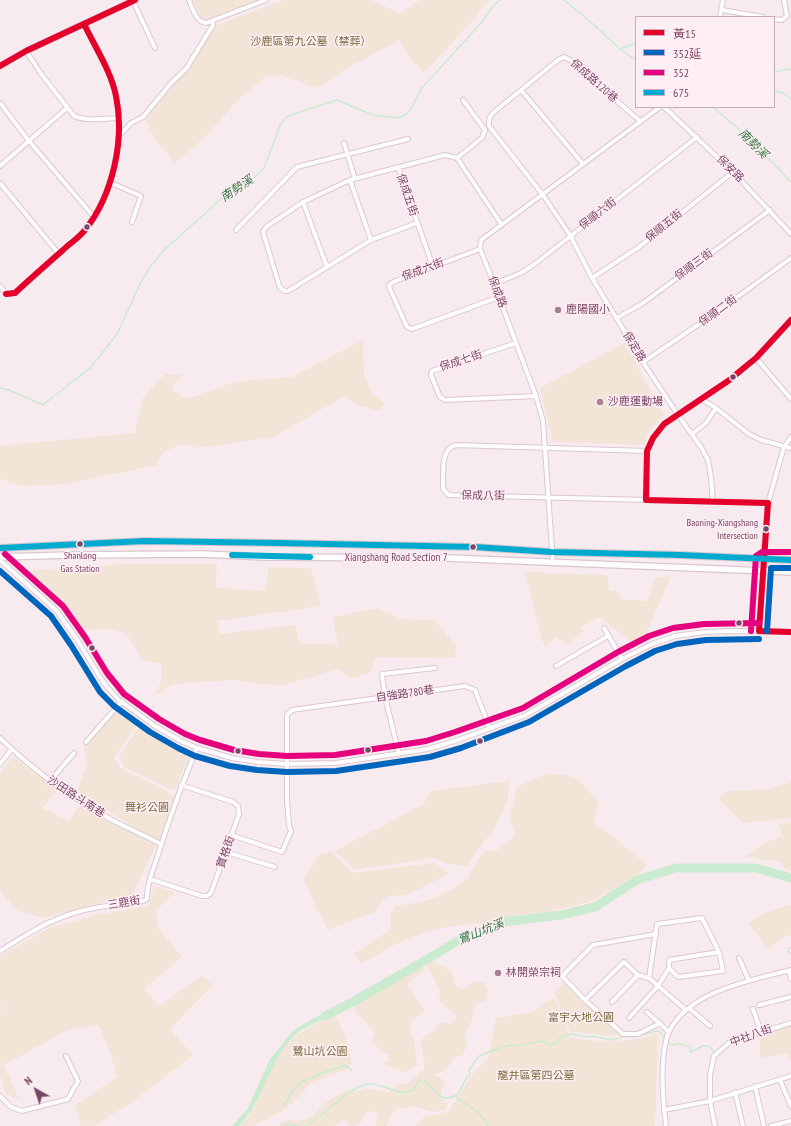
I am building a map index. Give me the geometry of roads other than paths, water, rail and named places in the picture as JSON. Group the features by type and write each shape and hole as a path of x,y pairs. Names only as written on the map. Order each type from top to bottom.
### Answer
{"main road":[{"name":"Xiangshang Road Section 7","path":"0,548 94,543 180,541 474,547 552,552 680,555 763,560 791,560"},
{"name":"Xiangshang Road Section 7","path":"0,559 69,555 204,554 264,557 448,558 791,572"}],"street":[{"path":"0,66 26,51 134,0 155,48"},
{"path":"189,0 196,16 201,22 206,23 212,22 266,0"},
{"path":"720,16 723,0"},
{"path":"775,19 782,20 787,16 784,0"},
{"path":"722,10 757,16"},
{"path":"118,137 131,123 143,117 172,82 186,69 213,25 212,22"},
{"path":"0,286 6,294 15,293 59,254 84,230 94,217 109,182 115,163 118,137 118,105 114,89 84,24"},
{"path":"26,51 74,116 80,119 118,118"},
{"name":"保成路120巷","path":"490,116 558,60 564,57 640,122"},
{"path":"521,90 583,164"},
{"path":"463,100 485,130 482,138 457,158 502,225"},
{"path":"0,103 29,141 94,217"},
{"path":"0,166 67,108"},
{"path":"480,250 481,240 659,108"},
{"name":"保安路","path":"665,108 733,172 791,234"},
{"name":"保定路","path":"490,116 489,126 543,195 570,235 592,278 643,362 708,460 713,502"},
{"name":"保順六街","path":"494,284 521,273 697,137"},
{"path":"236,230 297,167 408,139"},
{"path":"344,143 355,179"},
{"name":"保成五街","path":"433,267 398,167 445,155 457,158"},
{"path":"398,167 350,180 303,202 264,228 263,232 280,288 288,291 371,240 417,223"},
{"name":"保順五街","path":"592,278 639,247 733,172"},
{"path":"350,180 371,240"},
{"path":"109,182 141,196 132,222"},
{"path":"0,183 59,254"},
{"path":"303,202 327,267"},
{"name":"保順三街","path":"617,318 643,303 770,210"},
{"name":"保成六街","path":"480,250 393,282 390,285 390,290 407,327 412,329 499,297"},
{"name":"保成路","path":"480,250 536,396 543,421 550,498 553,563"},
{"name":"保順二街","path":"643,362 708,318 791,258"},
{"path":"646,500 647,451 653,438 664,424 728,381 756,358 791,320"},
{"name":"保成七街","path":"516,343 432,371 431,375 440,397 446,400 536,396"},
{"path":"756,358 791,399"},
{"path":"701,399 716,408 749,434 761,440 791,448"},
{"path":"692,434 706,423 716,408"},
{"path":"762,571 768,503 784,447 791,437"},
{"name":"保成八街","path":"647,451 456,444 451,446 445,454 443,489 448,495 768,503"},
{"path":"0,559 57,611 107,687 122,701 168,735 197,748 238,759 258,762 286,764 336,763 428,749 490,729 528,714 622,659 652,644 675,636 705,632 730,631 791,632"},
{"path":"604,628 622,659"},
{"path":"556,666 608,636"},
{"path":"399,754 385,697 382,674 435,668"},
{"name":"自強路780巷","path":"286,764 287,715 292,710 465,686 475,690 490,729"},
{"path":"86,742 122,701"},
{"name":"沙田路斗南巷","path":"0,738 50,781 105,816 161,844"},
{"name":"三鹿街","path":"0,951 44,924 74,913 100,907 143,901 147,899 150,879 161,844 197,748"},
{"path":"0,764 12,749"},
{"path":"50,781 74,753"},
{"path":"232,835 282,852 291,831 289,825 286,764"},
{"name":"寶格街","path":"150,879 202,896 207,896 211,893 232,835 239,814 238,806 233,802 182,785"},
{"path":"226,852 275,867"},
{"path":"648,978 657,924 702,918 719,952 723,971 678,977 668,968"},
{"path":"656,934 594,945 562,976 585,1000 623,1034 638,1034 660,1023"},
{"path":"629,1018 658,986 668,968 669,960 719,952"},
{"path":"740,958 749,981"},
{"path":"585,1000 624,962 638,975 648,978 710,1026"},
{"path":"666,1126 664,1110 664,1059 666,1042 669,1032 679,1017 698,1001 712,994 749,981 790,970 791,979"},
{"path":"612,1002 638,975"},
{"path":"759,1005 791,997"},
{"path":"753,1009 762,1032"},
{"path":"647,1012 669,1032"},
{"name":"中社八街","path":"716,1126 710,1100 710,1075 714,1056 730,1042 791,1023"},
{"path":"0,1096 11,1107 22,1111 68,1099 78,1081 66,1056"},
{"path":"664,1110 710,1100 791,1076"},
{"path":"780,1080 791,1106"},
{"path":"755,1086 764,1126"},
{"path":"735,1092 742,1126"},
{"path":"771,1126 791,1121"}],"waterway":[{"name":"南勢溪","path":"0,388 9,390 43,405 91,367 117,334 139,286 150,267 164,250 229,192 253,179 264,168 281,123 288,116 337,100 373,115 397,118 403,116 410,111 421,89 482,22 493,6 500,0"},
{"name":"南勢溪","path":"564,0 620,49 635,59"},
{"path":"620,49 635,43"},
{"path":"775,72 791,69"},
{"path":"775,91 783,93 791,99"},
{"name":"南勢溪","path":"714,108 749,138 791,182"},
{"name":"鷺山坑溪","path":"325,1016 409,970 461,939 502,922 561,915 595,907 637,880 676,868 756,868 791,878"},
{"path":"630,1036 635,1037 656,1031 660,1032 665,1039"},
{"path":"425,1081 440,1096 445,1098 455,1096 458,1094 465,1080 470,1075 469,1070 479,1056 501,1047 511,1045 516,1046 541,1041 550,1045 556,1043 561,1037 571,1034 612,1040 625,1036"},
{"path":"668,1042 671,1045 679,1044 690,1046 690,1052 703,1046 708,1046 713,1051"},
{"path":"284,1105 298,1084 319,1074 346,1065 352,1071"},
{"path":"305,1126 346,1095 363,1085 374,1084 406,1093 414,1089 419,1080 422,1080"},
{"path":"455,1096 478,1113 488,1126"},
{"path":"285,1126 287,1124 297,1126"}],"place":[{"name":"鹿陽國小","path":"558,310"},
{"name":"沙鹿運動場","path":"600,402"},
{"name":"Baoning-Xiangshang Intersection","path":"766,529"},
{"name":"Shanlong Gas Station","path":"80,544"},
{"name":"林開榮宗祠","path":"498,973"}],"park label":[{"name":"沙鹿區第九公墓（禁葬）","path":"311,42"},
{"name":"舞衫公園","path":"147,808"},
{"name":"富宇大地公園","path":"581,1018"},
{"name":"鷺山坑公園","path":"320,1052"},
{"name":"龍井區第四公墓","path":"536,1076"}]}
